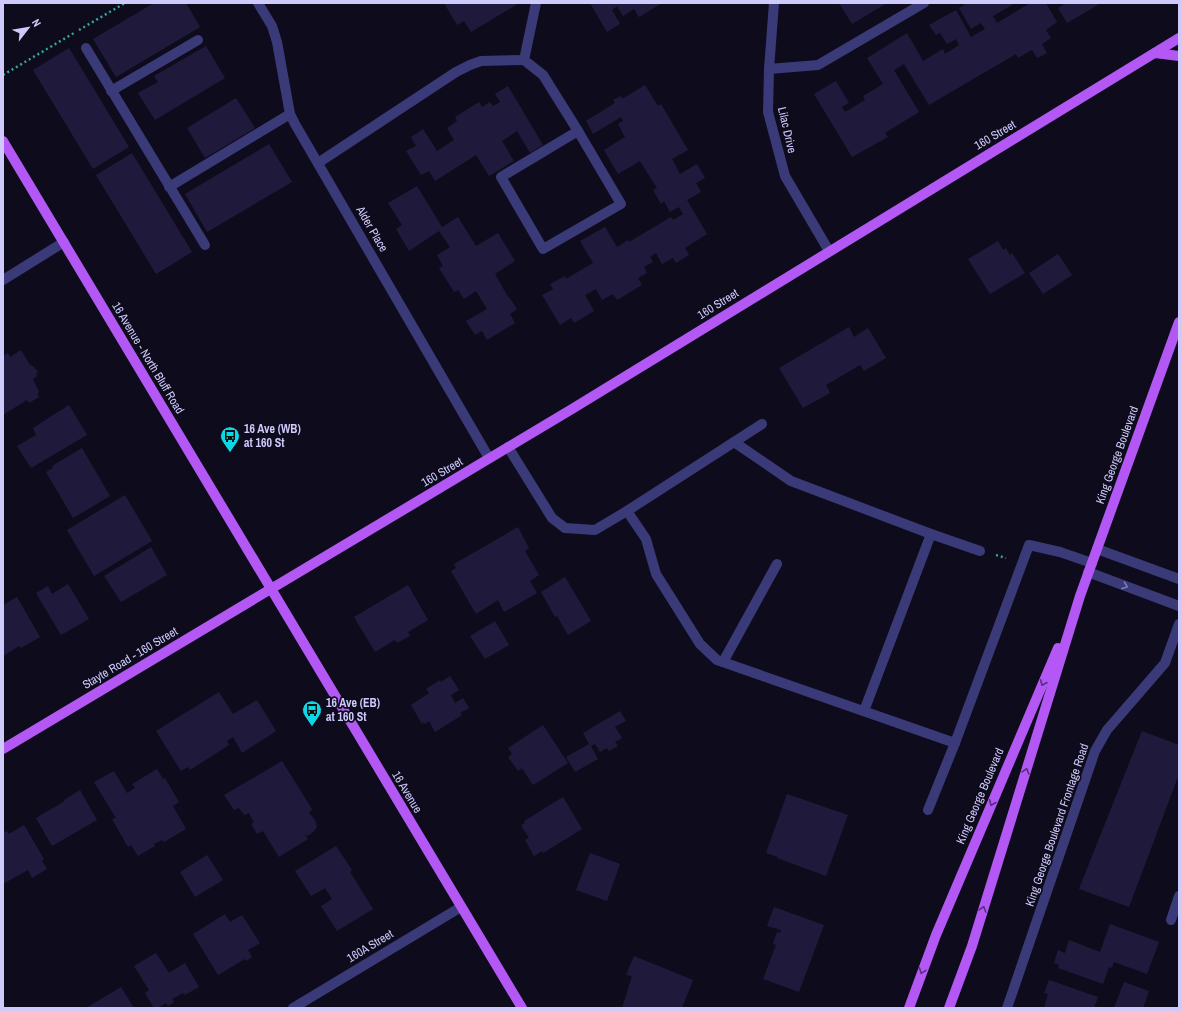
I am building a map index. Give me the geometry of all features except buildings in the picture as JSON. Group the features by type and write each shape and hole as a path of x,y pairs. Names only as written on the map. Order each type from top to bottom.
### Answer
{"main road":[{"name":"160 Street","path":"270,589 490,458 1179,38"},
{"path":"1154,52 1179,56"},
{"name":"16 Avenue - North Bluff Road","path":"3,141 270,589"},
{"name":"King George Boulevard","path":"949,1008 972,946 1080,596 1179,322"},
{"name":"Stayte Road - 160 Street","path":"3,749 270,589"},
{"name":"16 Avenue","path":"270,589 522,1008"},
{"name":"King George Boulevard","path":"909,1008 936,935 1080,596"}],"street":[{"name":"Alder Place","path":"258,3 272,26 277,42 290,114 295,124 490,458"},
{"path":"524,60 536,3"},
{"name":"Lilac Drive","path":"774,3 769,69 768,112 785,176 830,251"},
{"path":"769,69 818,65 923,3"},
{"path":"111,91 198,40"},
{"path":"86,48 205,246"},
{"path":"318,163 456,72 470,65 481,61 524,60 543,75 578,131 621,204 543,250 501,177 578,131"},
{"path":"169,187 290,114"},
{"path":"3,280 64,242"},
{"path":"508,447 552,518 565,528 596,530 628,511 762,424"},
{"path":"734,442 791,481 980,551"},
{"path":"628,511 646,540 656,574 700,644 717,660 955,743"},
{"path":"864,711 931,534"},
{"path":"928,810 955,743 1029,545 1060,552 1090,567 1179,606"},
{"path":"1097,548 1179,579"},
{"path":"723,662 777,564"},
{"name":"King George Boulevard Frontage Road","path":"1007,1008 1095,750 1107,730 1165,663 1179,624"},
{"path":"1171,920 1179,896"},
{"name":"160A Street","path":"293,1008 461,906"}],"path":[{"path":"3,75 125,3"},
{"path":"980,551 1022,563"}],"place":[{"name":"16 Ave (WB) at 160 St","path":"230,453"},
{"name":"16 Ave (EB) at 160 St","path":"312,727"}]}
